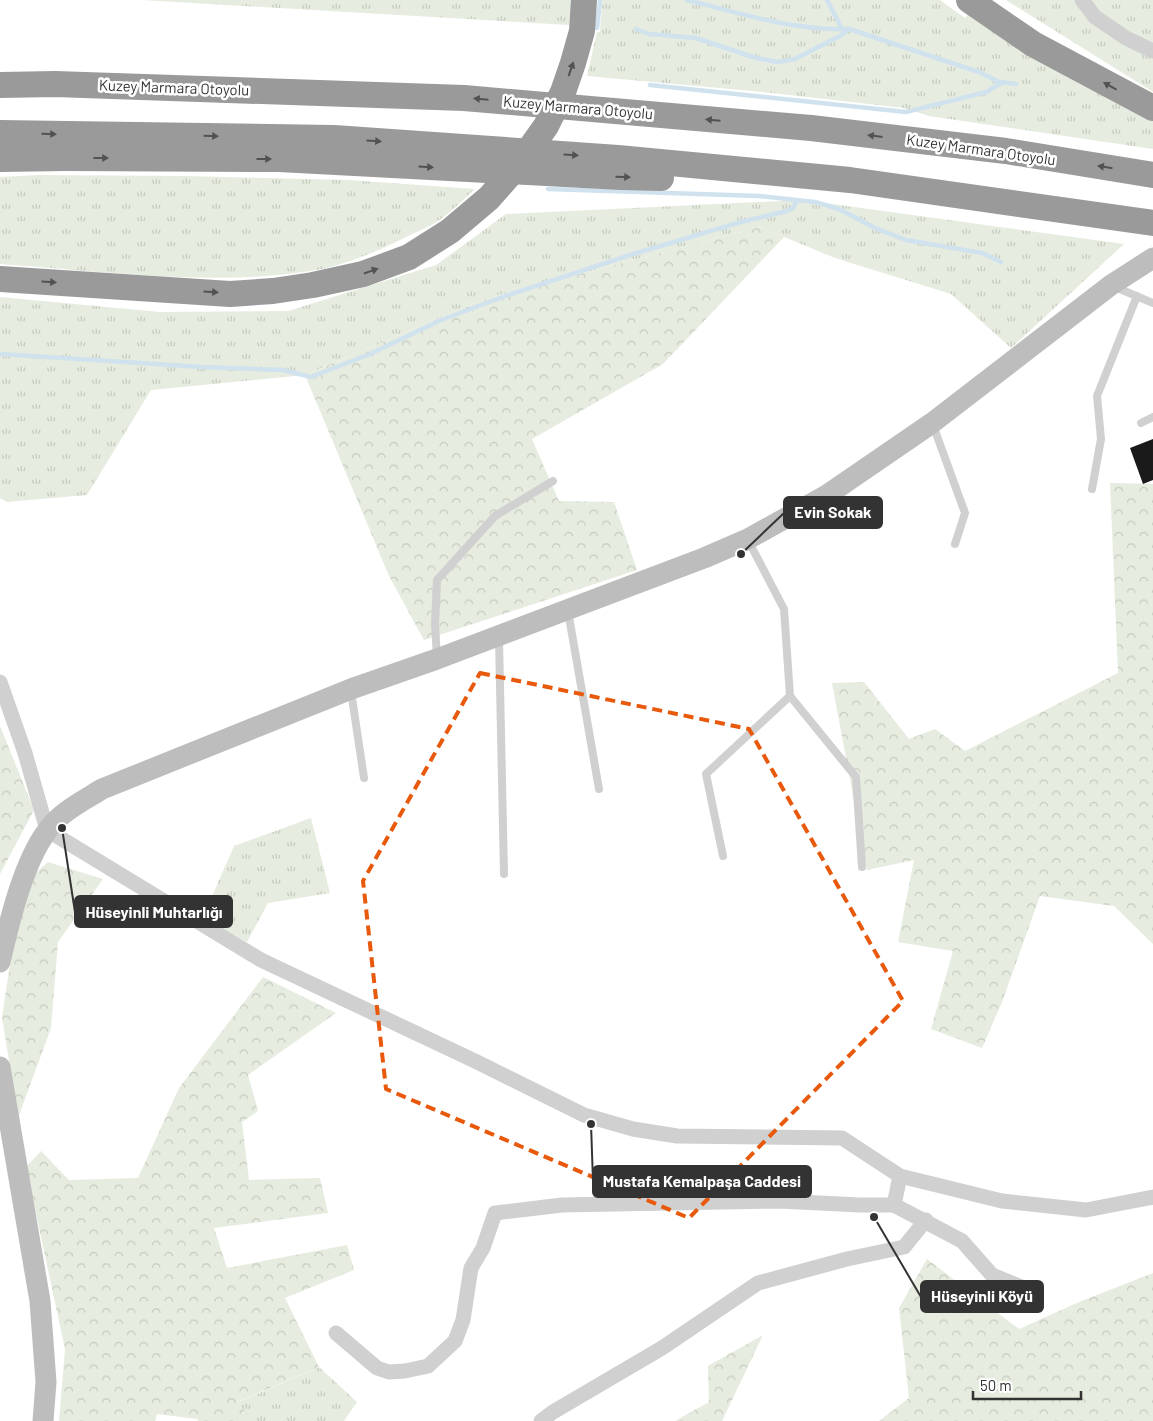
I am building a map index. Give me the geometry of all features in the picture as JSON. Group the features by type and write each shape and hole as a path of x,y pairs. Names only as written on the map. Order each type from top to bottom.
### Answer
{"highway":[{"path":"0,279 230,294 272,291 313,285 363,274 409,257 450,232 489,198 519,164 546,126 563,92 573,63 582,31 584,0"},
{"path":"969,0 1033,44 1153,108"},
{"name":"Kuzey Marmara Otoyolu","path":"0,85 55,84 464,98 810,128 1006,151 1153,175"},
{"path":"0,133 334,138 618,158 850,180 1153,223"},
{"path":"0,159 279,160 621,177 850,180"}],"main road":[{"path":"0,962 8,925 30,861 47,830 72,807 102,789 351,689 437,659 704,558 748,539 827,495 932,422 1111,285 1153,258"},
{"path":"0,1067 40,1301 46,1382 44,1421"}],"street":[{"path":"1082,0 1095,17 1126,38 1153,51"},
{"path":"0,682 26,753 47,830 261,960 475,1061 584,1116 633,1129 677,1136 842,1138 900,1176 1002,1201 1086,1210 1153,1197"},
{"path":"894,1205 900,1176"},
{"path":"336,1333 377,1368 389,1372 397,1372 428,1366 455,1341 463,1320 471,1268 483,1248 494,1213 562,1205 769,1201 894,1205 926,1220 962,1241 992,1275 1024,1288"},
{"path":"541,1421 553,1412 662,1348 758,1283 904,1247 926,1220"}],"lane":[{"path":"1111,285 1153,303"},
{"path":"1092,489 1101,439 1097,396 1137,296"},
{"path":"1141,423 1153,417"},
{"path":"932,422 964,513 955,544"},
{"path":"437,659 435,624 437,580 495,516 553,481"},
{"path":"748,539 771,580 784,609 790,696 856,776 862,867"},
{"path":"568,609 599,789"},
{"path":"499,635 504,874"},
{"path":"351,689 364,778"},
{"path":"723,856 706,774 790,696"}],"highlighted area":[{"path":"480,673 749,729 903,1001 689,1218 386,1089 363,881"}],"green space":[{"path":"142,0 572,0 569,25"},
{"path":"602,0 940,0 965,18 969,13 1153,119 1153,149 929,116 904,108 763,92 587,76 597,32 600,32"},
{"path":"1006,0 1153,0 1153,92"},
{"path":"38,175 348,180 475,189 441,219 374,252 343,263 322,269 283,275 203,278 120,274 0,264 0,177"},
{"path":"803,200 1124,244 1011,348 951,294 835,258 760,227 484,299 305,375 151,390 87,495 7,502 0,498 0,297 160,312 288,311 436,265 506,214"},
{"path":"760,227 784,237 663,364 532,439 559,501 614,502 637,570 424,640 389,576 305,375 484,299"},
{"path":"1110,483 1153,484 1153,944 1114,906 1040,896 1002,1002 982,1048 931,1029 953,951 898,942 914,860 867,870 832,683 864,682 909,739 935,729 965,751 1118,673"},
{"path":"0,726 34,810 0,874"},
{"path":"311,818 330,893 268,903 247,942 203,917 234,846"},
{"path":"48,862 103,879 58,942 51,1028 18,1118 2,1017 22,885"},
{"path":"263,977 336,1013 248,1075 258,1111 242,1122 249,1180 320,1178 328,1213 214,1228 227,1268 347,1245 354,1270 285,1298 319,1367 237,1402 254,1421 198,1421 197,1419 157,1414 155,1421 59,1421 65,1349 26,1167 41,1151 69,1180 138,1178 179,1088"},
{"path":"927,1259 1019,1329 1079,1302 1153,1273 1153,1421 879,1421 909,1398 899,1308"},
{"path":"763,1335 722,1421 675,1421 709,1402 708,1366"},
{"path":"319,1367 357,1402 344,1421 254,1421 236,1403"}],"building":[{"path":"1153,439 1153,480 1143,484 1130,448"}],"waterway":[{"path":"597,28 600,0"},
{"path":"687,0 787,24 828,29 849,29 979,72 999,82 1016,84"},
{"path":"827,0 842,29"},
{"path":"636,29 649,34 696,38 756,58 778,62 795,59 840,36 849,29"},
{"path":"650,85 906,112 986,92 1003,82"},
{"path":"548,189 759,196 815,202 839,209 875,228 906,240 982,253 1001,262"},
{"path":"0,354 202,367 283,370 311,377 370,354 441,320 508,295 627,256 741,222 787,211 793,208 797,200"}],"place":[{"name":"Evin Sokak","path":"741,554"},
{"name":"Hüseyinli Muhtarlığı","path":"62,828"},
{"name":"Mustafa Kemalpaşa Caddesi","path":"591,1124"},
{"name":"Hüseyinli Köyü","path":"874,1217"}]}
